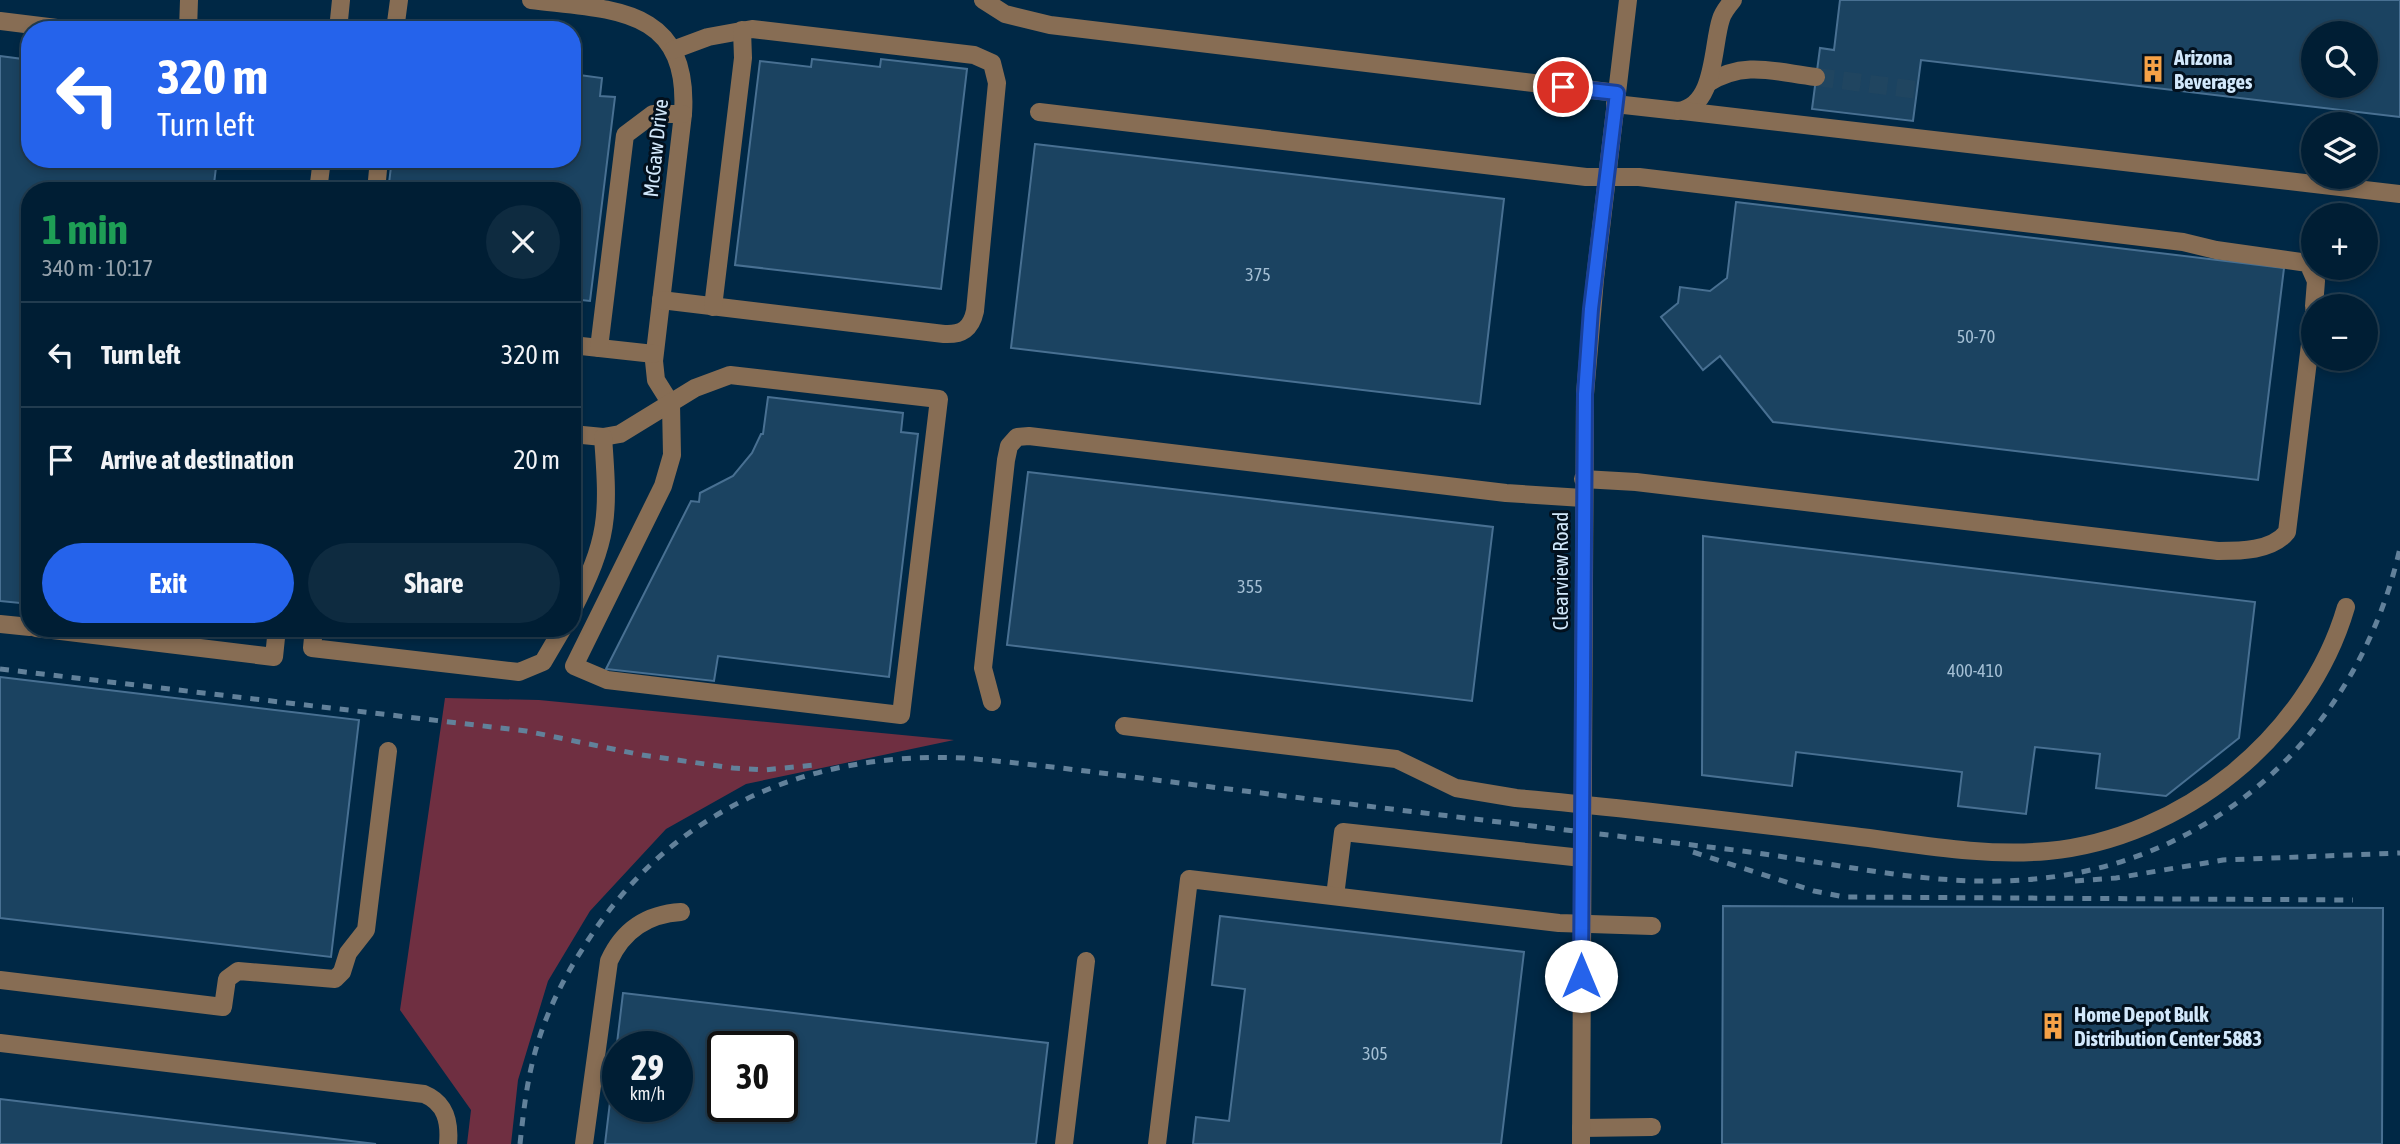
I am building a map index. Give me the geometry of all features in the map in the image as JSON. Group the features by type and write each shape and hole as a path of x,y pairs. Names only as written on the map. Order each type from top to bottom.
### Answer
{"street":[{"path":"188,21 189,0"},
{"path":"339,21 341,0"},
{"path":"396,21 399,0"},
{"name":"McGaw Drive","path":"531,0 625,12 653,27 673,50 682,79 683,114 654,354 656,380 671,404"},
{"path":"983,0 1005,14 1050,26 1616,99 1683,111 2400,194"},
{"name":"Clearview Road","path":"1581,1136 1583,479 1589,337 1628,0"},
{"path":"1683,111 1701,95 1708,83 1721,19 1733,0"},
{"path":"0,21 21,24"},
{"path":"713,307 743,58 742,30"},
{"path":"661,300 944,334 962,332 974,316 987,207 986,172 997,83 992,63 974,55 772,31 742,30 708,37 673,50"},
{"path":"1708,83 1739,69 1816,77"},
{"path":"1039,112 1607,177 1639,177 2183,242 2223,251 2308,263 2315,274 2314,294"},
{"path":"599,348 625,135 653,114 683,114"},
{"path":"581,346 654,354"},
{"path":"1583,479 1636,482 2218,551 2252,549 2276,541 2287,532 2307,371"},
{"path":"581,435 603,437 630,429 671,404 709,381 738,375 939,399 901,715 607,680 573,666 663,486 672,454 671,404"},
{"path":"992,702 983,668 1006,460 1009,446 1017,438 1029,436 1506,492 1583,498"},
{"path":"581,593 593,569 606,527 603,437"},
{"path":"1124,726 1388,757 1403,761 1456,788 1516,798 1990,852 2038,852 2086,845 2123,834 2178,810 2215,787 2249,760 2305,694 2333,642 2346,607"},
{"path":"0,624 21,627"},
{"path":"110,637 274,657 276,637"},
{"path":"313,637 312,648 519,672 543,662 558,637"},
{"path":"0,980 223,1007 227,979 238,971 335,979 342,972 348,953 366,930 388,751"},
{"path":"1335,897 1343,832 1582,858"},
{"path":"1157,1144 1189,879 1582,925 1653,926"},
{"path":"584,1144 609,961 625,936 640,922 660,914 681,912"},
{"path":"1064,1144 1086,961"},
{"path":"0,1044 417,1093 437,1101 448,1122 448,1144"},
{"path":"1581,1136 1652,1127"}],"shaded area":[{"path":"445,698 539,700 954,740 746,784 666,829 590,911 548,981 518,1080 511,1144 467,1144 471,1110 400,1010"}],"building":[{"name":"Arizona Beverages","path":"1840,0 2400,0 2400,117 2378,114 2378,112 2358,112 1921,60 1913,121 1812,109 1820,48 1834,50"},
{"path":"0,56 21,59 21,168 216,168 214,182 21,182 21,603 0,601"},
{"path":"812,59 880,67 881,59 967,69 941,289 735,265 760,61 811,67"},
{"path":"581,75 602,78 600,96 615,97 590,301 581,300 581,182 389,182 391,168 581,168"},
{"path":"1035,144 1504,199 1480,404 1011,348"},
{"path":"1736,202 2284,268 2258,480 1773,422 1720,356 1703,370 1661,317 1678,303 1680,287 1710,291 1727,278"},
{"path":"768,397 903,413 901,432 918,434 889,677 718,656 714,681 606,669 691,501 699,502 700,493 733,476 752,453 763,434"},
{"path":"1028,472 1493,527 1472,701 1007,645"},
{"path":"1703,536 2255,602 2239,738 2166,796 2096,788 2100,754 2035,747 2026,814 1958,806 1962,772 1796,752 1792,786 1702,775"},
{"path":"0,677 359,720 331,957 0,918"},
{"name":"Home Depot Bulk Distribution Center 5883","path":"1723,906 2383,908 2382,1144 1722,1144"},
{"path":"1220,916 1524,952 1501,1144 1193,1144 1196,1117 1229,1121 1245,989 1212,985"},
{"path":"623,993 1048,1043 1036,1144 605,1144 608,1122 693,1122 693,1031 618,1031"},
{"path":"0,1099 376,1144 0,1144"}],"tunnel":[{"path":"1816,77 1917,90"}],"railway":[{"path":"520,1144 531,1070 548,1015 577,958 619,898 658,858 701,825 748,798 798,778 851,765 906,758 964,758 1726,849 1917,877 2012,881 2060,876 2110,865 2164,845 2214,819 2259,786 2298,747 2333,703 2361,655 2384,603 2400,548"},
{"path":"0,669 526,731 642,755 733,768 764,770 815,765"},
{"path":"1693,852 1814,891 1844,897 2353,900"},
{"path":"2075,881 2116,878 2223,860 2400,853"}],"place":[{"name":"Arizona Beverages","path":"2153,69"},
{"name":"Home Depot Bulk Distribution Center 5883","path":"2053,1026"}],"route":[{"path":"1563,87 1617,93 1591,309 1585,394 1581,976"}]}
